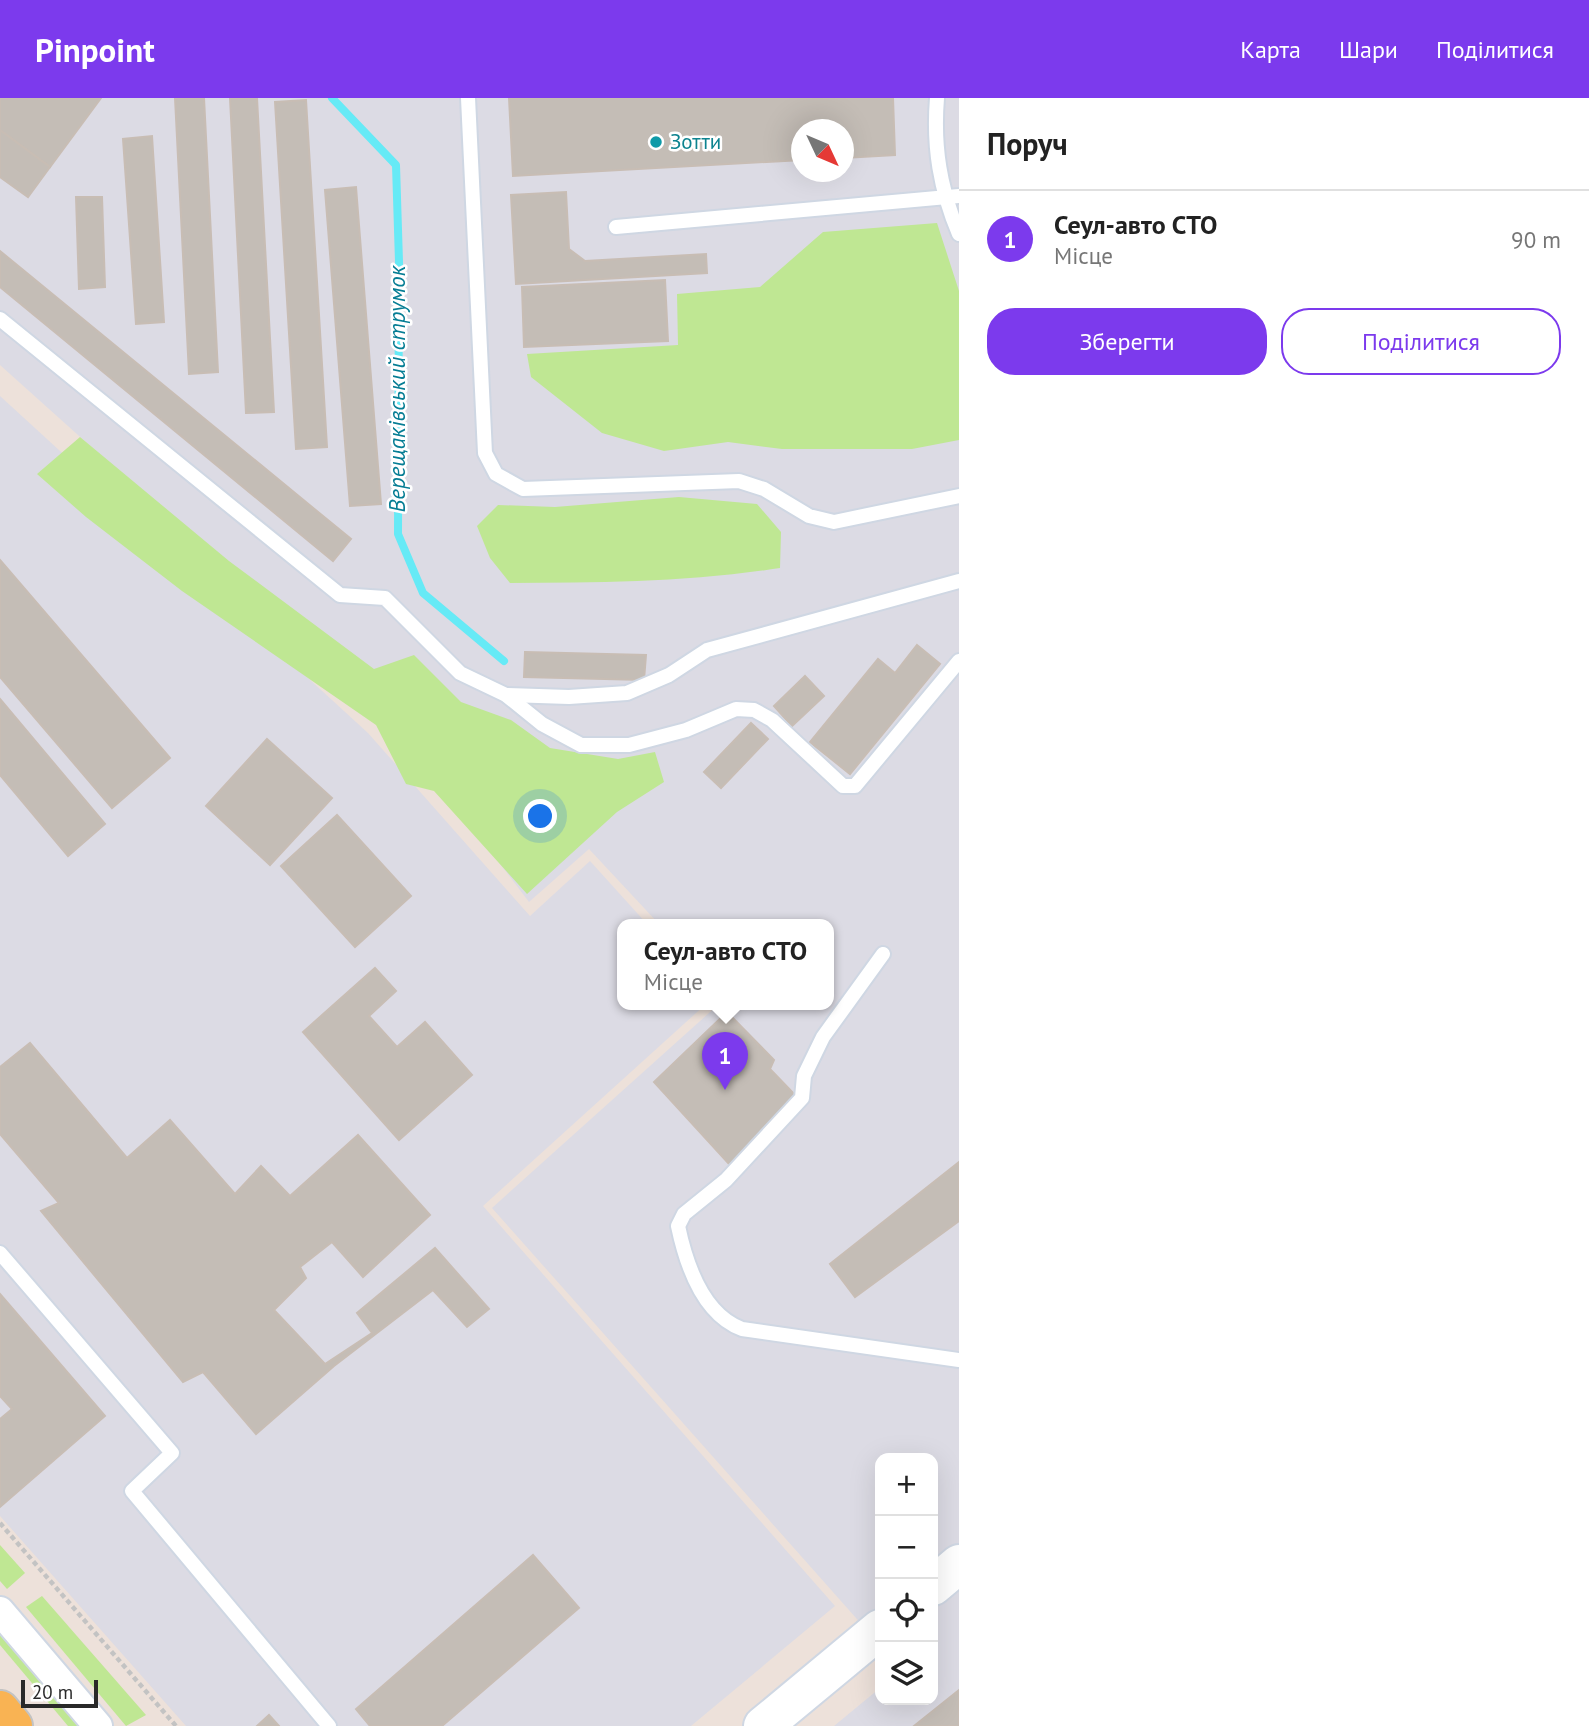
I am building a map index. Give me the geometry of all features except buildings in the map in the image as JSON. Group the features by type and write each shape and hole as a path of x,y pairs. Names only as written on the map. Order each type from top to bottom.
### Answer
{"main road":[{"path":"0,1710 13,1726"}],"street":[{"path":"938,1582 959,1564"},
{"path":"0,1611 98,1726"},
{"path":"764,1726 875,1633"}],"lane":[{"path":"468,98 485,453 496,474 523,489 739,481 764,489 809,516 834,522 959,496"},
{"path":"937,98 934,136 959,233"},
{"path":"616,227 951,197"},
{"path":"0,319 340,596 385,598 460,673 506,695 542,724 581,745 629,745 686,730 736,709 754,710 772,720 843,786 855,786 959,661"},
{"path":"506,695 627,693 669,675 707,650 959,581"},
{"path":"883,954 823,1037 804,1076 802,1098 726,1180 684,1214 678,1226 696,1284 730,1325 742,1329 959,1360"},
{"path":"0,1253 172,1453 132,1490 329,1726"}],"path":[{"path":"0,1523 176,1726"}],"shaded area":[{"path":"0,98 959,98 959,1726 834,1726 875,1692 875,1705 938,1705 938,1453 875,1453 875,1639 492,1208 712,1010 834,1010 834,919 654,919 589,849 529,902 381,707 0,365"},
{"path":"0,396 368,733 530,916 590,861 642,919 617,919 617,1010 699,1010 483,1206 835,1606 691,1726 186,1726 0,1516"}],"green space":[{"path":"937,223 959,291 959,440 912,449 782,449 728,442 664,451 602,433 531,377 527,354 678,345 677,294 760,287 823,232"},
{"path":"80,437 229,561 374,669 414,655 461,702 511,720 550,748 618,759 655,752 664,782 617,812 527,894 434,791 406,784 376,725 182,591 86,517 37,474"},
{"path":"679,497 757,504 781,532 780,568 679,579 510,583 490,558 477,526 498,505 555,507"},
{"path":"0,1545 25,1573 7,1589 0,1581"},
{"path":"42,1596 146,1715 126,1726 26,1607"},
{"path":"0,1623 88,1726 68,1726 0,1645"}],"waterway":[{"name":"Верещаківський струмок","path":"332,98 396,165 399,262 398,534 423,593 504,661"}],"place":[{"name":"Зотти","path":"656,142"},
{"name":"Сеул-авто СТО","path":"725,1090"}]}
